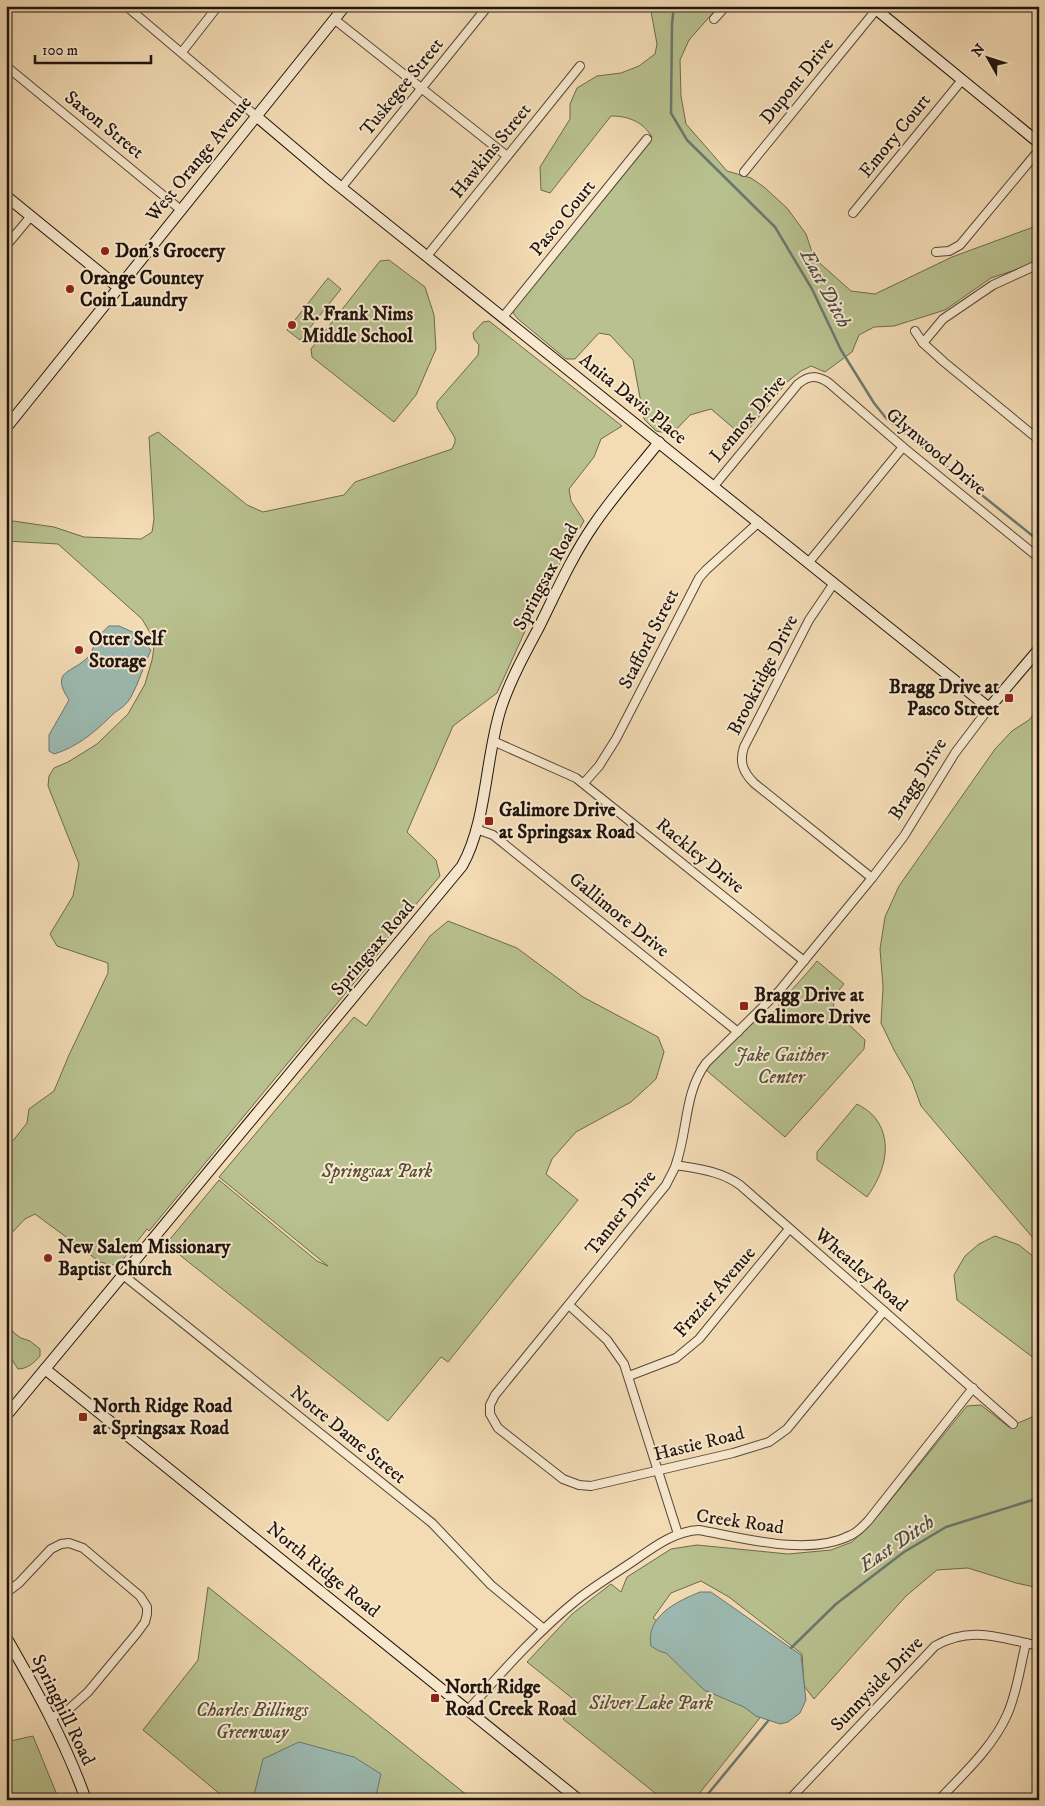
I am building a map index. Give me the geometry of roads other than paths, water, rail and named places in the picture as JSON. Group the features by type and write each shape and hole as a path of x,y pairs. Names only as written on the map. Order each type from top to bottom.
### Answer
{"street":[{"path":"126,6 256,116"},
{"path":"182,52 218,6"},
{"name":"West Orange Avenue","path":"6,428 345,6"},
{"name":"Tuskegee Street","path":"341,188 488,6"},
{"path":"714,19 726,6"},
{"path":"874,8 1039,143"},
{"name":"Dupont Drive","path":"744,172 874,8"},
{"path":"334,19 508,156"},
{"name":"Saxon Street","path":"6,66 181,210"},
{"name":"Hawkins Street","path":"427,256 580,66"},
{"name":"Emory Court","path":"853,213 962,80"},
{"name":"Anita Davis Place","path":"256,116 341,188 990,708"},
{"name":"Pasco Court","path":"503,317 647,139"},
{"path":"936,252 949,252 960,245 1039,150"},
{"path":"6,196 119,288"},
{"path":"6,246 31,216"},
{"path":"923,343 943,318 993,285 1039,264"},
{"path":"915,331 923,343 944,362 1039,440"},
{"name":"Glynwood Drive","path":"810,377 814,376 824,379 903,447 1039,558"},
{"name":"Lennox Drive","path":"714,486 798,384 810,377"},
{"name":"Springsax Road","path":"6,1416 462,866 468,855 476,829 493,741 507,692 592,527 659,442"},
{"path":"808,562 903,447"},
{"name":"Stafford Street","path":"584,783 599,766 616,739 699,578 760,522"},
{"name":"Brookridge Drive","path":"834,583 809,620 744,747 741,759 749,778 872,878"},
{"name":"Bragg Drive","path":"904,836 955,752 1039,649"},
{"name":"Rackley Drive","path":"493,741 584,783 804,961"},
{"name":"Gallimore Drive","path":"476,829 493,835 738,1032"},
{"name":"Tanner Drive","path":"490,1414 490,1406 495,1395 661,1191 676,1165 690,1095 698,1074 706,1063 780,990 904,836"},
{"name":"Wheatley Road","path":"676,1165 730,1178 1013,1424"},
{"name":"Frazier Avenue","path":"629,1376 676,1358 699,1339 789,1228"},
{"name":"Notre Dame Street","path":"123,1275 432,1523 491,1585 544,1629"},
{"path":"569,1305 607,1340 624,1364 678,1534"},
{"name":"Hastie Road","path":"490,1414 498,1428 553,1472 563,1479 579,1485 591,1486 658,1472 761,1445 781,1434 798,1417 884,1311"},
{"name":"North Ridge Road","path":"45,1369 579,1800"},
{"name":"Creek Road","path":"468,1710 544,1629 578,1599 678,1534 687,1530 699,1530 784,1546 823,1543 851,1535 868,1521 972,1388"},
{"path":"6,1593 19,1583 51,1549 61,1544 69,1543 83,1548 140,1596 147,1607 145,1622 88,1692 69,1709 50,1718"},
{"name":"Sunnyside Drive","path":"790,1800 935,1646 954,1636 970,1634 1039,1646"},
{"name":"Springhill Road","path":"6,1637 50,1718 86,1800"},
{"path":"939,1800 983,1753 996,1735 1007,1714 1015,1692 1026,1643"}],"water":[{"path":"109,626 119,626 146,638 144,643 151,650 137,685 125,704 97,729 77,744 54,754 49,751 49,735 69,700 63,690 62,677 89,656 97,639"},
{"path":"700,1592 711,1592 801,1655 806,1700 800,1713 788,1722 780,1724 756,1716 744,1707 704,1690 666,1653 651,1646 650,1635 658,1618 673,1605"},
{"path":"299,1742 354,1757 381,1774 375,1800 255,1800 254,1795 263,1759"}],"waterway":[{"name":"East Ditch","path":"674,6 671,113 687,140 775,227 812,289 841,350 874,403 886,418 1039,541"},
{"name":"East Ditch","path":"791,1648 836,1604 904,1552 946,1527 1039,1498"},
{"name":"East Ditch","path":"703,1800 768,1721"}],"place":[{"name":"Don's Grocery","path":"105,251"},
{"name":"Orange Countey Coin Laundry","path":"70,289"},
{"name":"R. Frank Nims Middle School","path":"292,325"},
{"name":"Otter Self Storage","path":"79,650"},
{"name":"Bragg Drive at Pasco Street","path":"1009,698"},
{"name":"Galimore Drive at Springsax Road","path":"489,821"},
{"name":"Bragg Drive at Galimore Drive","path":"744,1006"},
{"name":"New Salem Missionary Baptist Church","path":"48,1258"},
{"name":"North Ridge Road at Springsax Road","path":"83,1417"},
{"name":"North Ridge Road Creek Road","path":"435,1698"}],"park label":[{"name":"Jake Gaither Center","path":"781,1066"},
{"name":"Springsax Park","path":"377,1171"},
{"name":"Silver Lake Park","path":"651,1703"},
{"name":"Charles Billings Greenway","path":"252,1721"}]}
